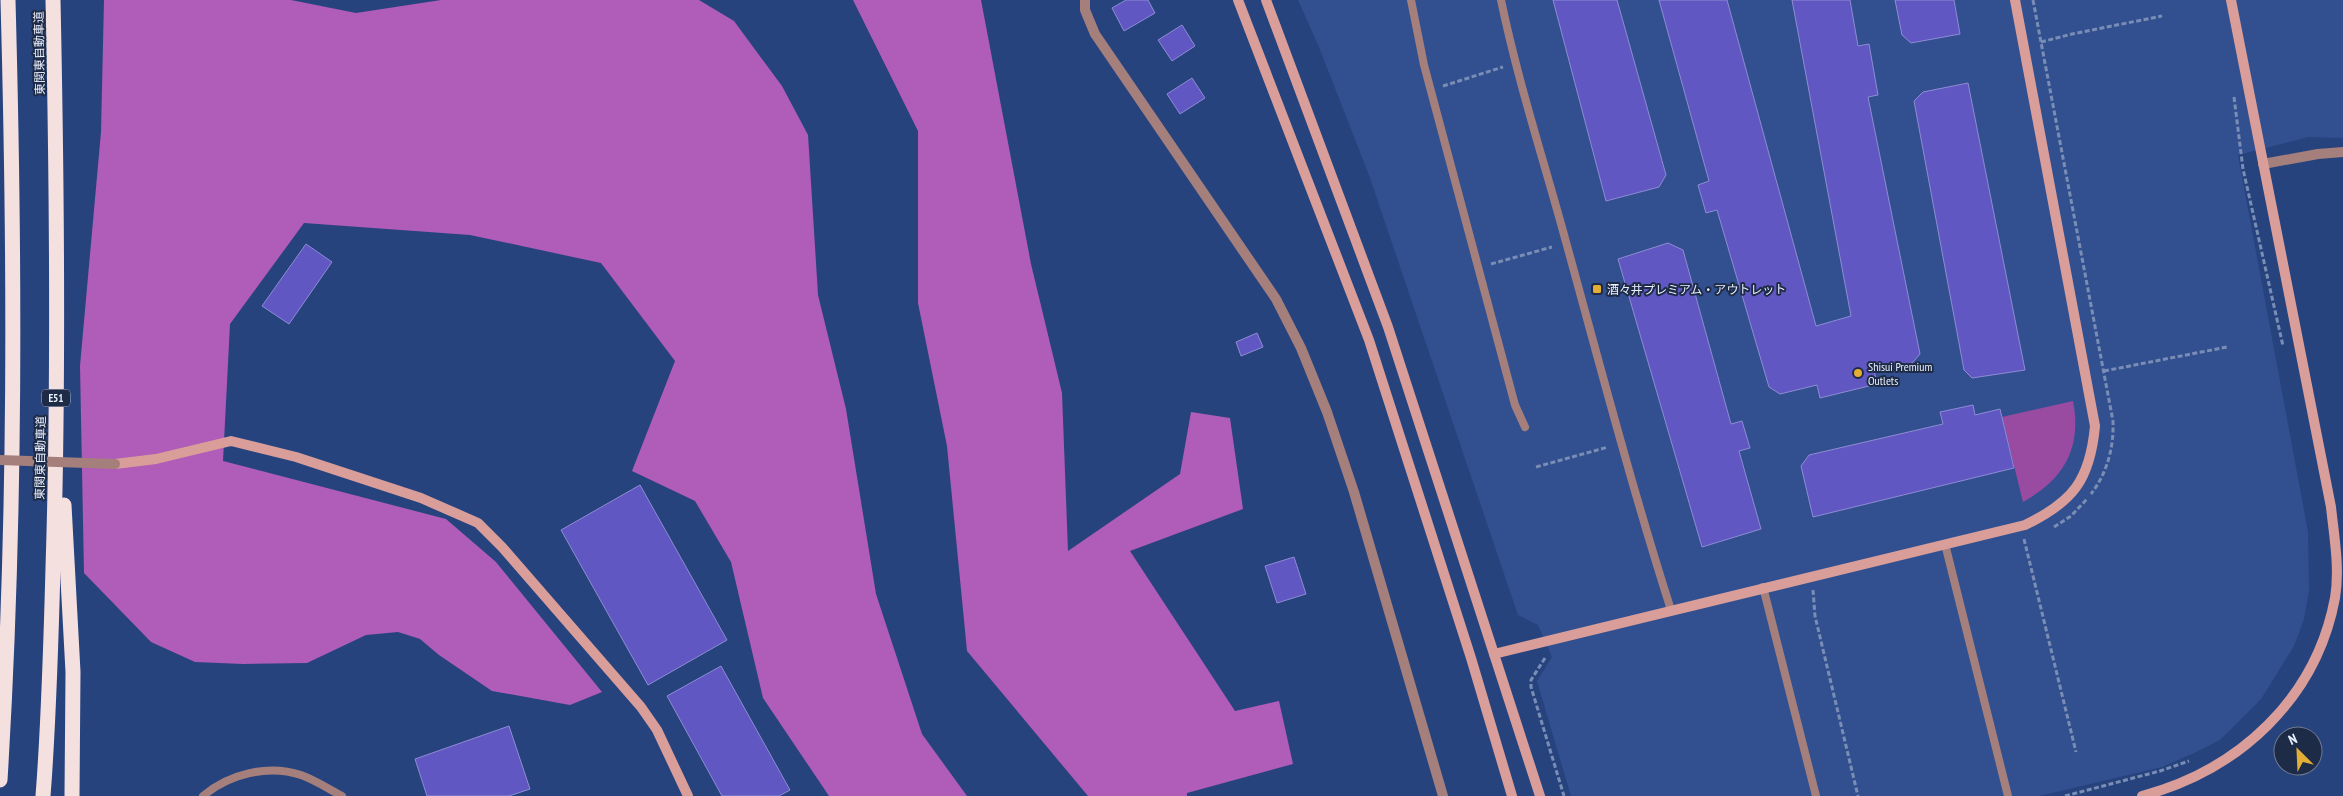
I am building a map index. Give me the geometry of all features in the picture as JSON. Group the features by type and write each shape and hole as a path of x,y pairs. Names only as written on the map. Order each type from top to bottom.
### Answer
{"highway":[{"path":"0,780 11,516 13,196 8,0"},
{"name":"東関東自動車道","path":"43,796 51,636 56,379 57,194 53,0"},
{"path":"56,379 73,672 72,796"},
{"path":"0,594 11,516"}],"street":[{"path":"1085,0 1085,10 1099,40 1266,284 1301,348 1327,412 1354,492 1443,796"},
{"path":"1238,0 1369,340 1471,658 1512,796"},
{"path":"1266,0 1388,327 1540,796"},
{"path":"1494,654 2025,525 2049,514 2072,494 2087,470 2095,426 2015,0"},
{"path":"2142,796 2154,794 2183,783 2218,765 2237,752 2281,712 2313,663 2326,631 2335,596 2337,565 2330,507 2231,0"},
{"path":"2263,164 2318,154 2343,152"},
{"path":"0,460 115,464 156,459 231,441 296,457 420,498 478,523 502,547 641,707 657,730 688,796"}],"lane":[{"path":"1411,0 1430,90 1515,405 1525,428"},
{"path":"1501,0 1513,56 1607,396 1671,610"},
{"path":"1946,544 2008,796"},
{"path":"1764,587 1816,796"},
{"path":"203,796 215,786 239,776 268,770 300,775 342,796"}],"path":[{"path":"2033,0 2104,371 2114,433 2106,471 2099,483 2082,507 2061,524 2049,530"},
{"path":"2041,42 2162,16"},
{"path":"1430,90 1503,67"},
{"path":"1478,268 1552,247"},
{"path":"2104,371 2227,347"},
{"path":"1536,467 1608,447"},
{"path":"2014,542 2029,538"},
{"path":"2024,540 2076,752"},
{"path":"1804,592 1823,588"},
{"path":"1813,590 1817,625 1858,796"},
{"path":"1549,656 1543,659 1530,680 1564,796"},
{"path":"2065,796 2160,771 2192,760"}],"shaded area":[{"path":"104,0 291,0 356,13 441,0 699,0 734,21 782,86 808,135 818,295 846,409 876,594 922,734 967,796 829,796 763,698 731,562 695,501 632,471 675,361 601,263 470,235 304,223 230,324 223,461 446,519 496,562 602,692 570,705 492,691 439,655 420,639 398,632 366,635 307,663 243,664 195,662 151,642 84,573 80,366 101,132"},
{"path":"853,0 981,0 1031,264 1062,393 1068,551 1180,474 1191,412 1230,418 1243,509 1130,551 1235,711 1279,701 1293,764 1187,793 1187,796 1088,796 967,651 947,446 918,303 918,131"},
{"name":"Shisui Premium Outlets","path":"1298,0 2343,0 2343,138 2308,137 2238,155 2308,532 2309,590 2304,619 2294,646 2261,699 2220,740 2162,767 2039,796 1571,796 1537,681 1552,657 1538,625 1518,615 1369,175 1319,47"},
{"path":"2073,401 2075,433 2067,460 2049,483 2023,502 2002,417"}],"building":[{"path":"1126,0 1148,0 1155,13 1124,31 1112,8"},
{"path":"1553,0 1617,0 1666,175 1659,187 1606,201"},
{"path":"1659,0 1727,0 1816,326 1851,316 1792,0 1850,0 1858,46 1869,44 1878,95 1868,97 1920,354 1912,363 1874,370 1877,384 1820,398 1817,385 1780,394 1769,387 1717,210 1706,213 1698,185 1709,181"},
{"path":"1895,0 1954,0 1960,34 1911,43 1902,35"},
{"path":"1182,25 1195,46 1172,61 1158,40"},
{"path":"1192,78 1205,98 1180,114 1167,94"},
{"path":"1968,83 2025,370 1972,378 1964,370 1914,101 1923,92"},
{"path":"1668,243 1683,250 1731,424 1742,421 1750,448 1739,451 1761,529 1702,547 1618,259"},
{"path":"306,244 332,262 289,324 262,306"},
{"path":"1257,333 1263,347 1241,356 1236,342"},
{"path":"1973,405 1975,415 2000,409 2014,468 1813,517 1801,466 1809,455 1943,424 1940,412"},
{"path":"640,485 727,640 648,685 561,530"},
{"path":"1294,557 1306,594 1277,603 1265,566"},
{"path":"721,666 790,790 779,796 722,796 667,696"},
{"path":"509,726 530,789 509,796 427,796 415,759"}],"place":[{"name":"酒々井プレミアム・アウトレット","path":"1597,289"},
{"name":"Shisui Premium Outlets","path":"1858,373"}]}
